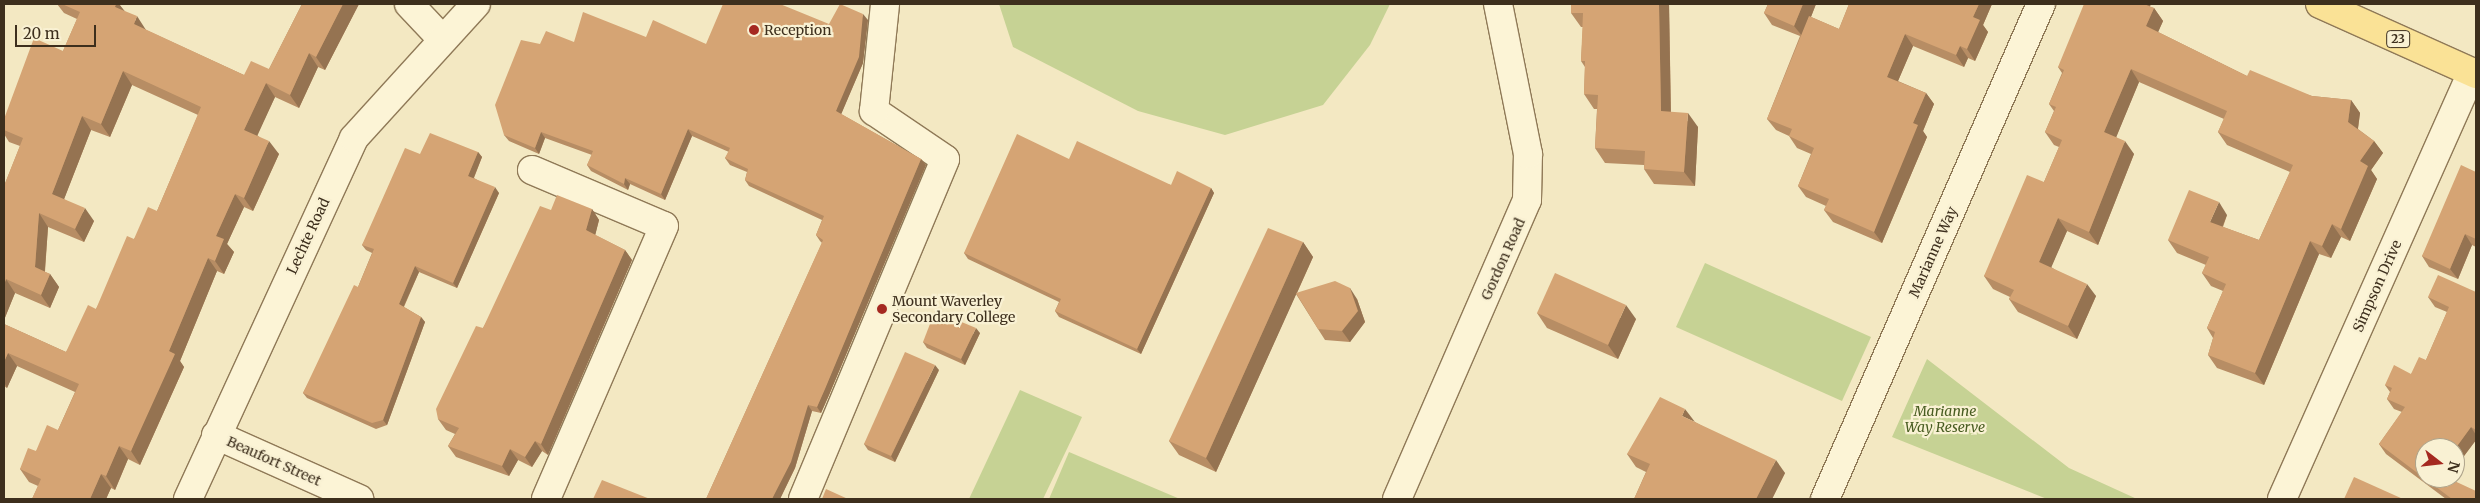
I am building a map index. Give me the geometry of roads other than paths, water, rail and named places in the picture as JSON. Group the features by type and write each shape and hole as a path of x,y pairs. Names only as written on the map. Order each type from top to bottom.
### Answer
{"main road":[{"name":"23","path":"2320,4 2474,73"}],"street":[{"path":"409,4 441,38"},
{"name":"Lechte Road","path":"188,499 354,138 441,38 476,4"},
{"path":"803,499 945,159 874,111 885,4"},
{"name":"Gordon Road","path":"1397,499 1527,200 1528,154 1498,4"},
{"name":"Marianne Way","path":"1825,499 2041,4"},
{"name":"Simpson Drive","path":"2282,499 2474,73"},
{"path":"532,170 664,226 546,499"},
{"name":"Beaufort Street","path":"216,435 358,499"}],"place":[{"name":"Reception","path":"754,30"},
{"name":"Mount Waverley Secondary College","path":"882,309"}],"park label":[{"name":"Marianne Way Reserve","path":"1945,420"}]}
